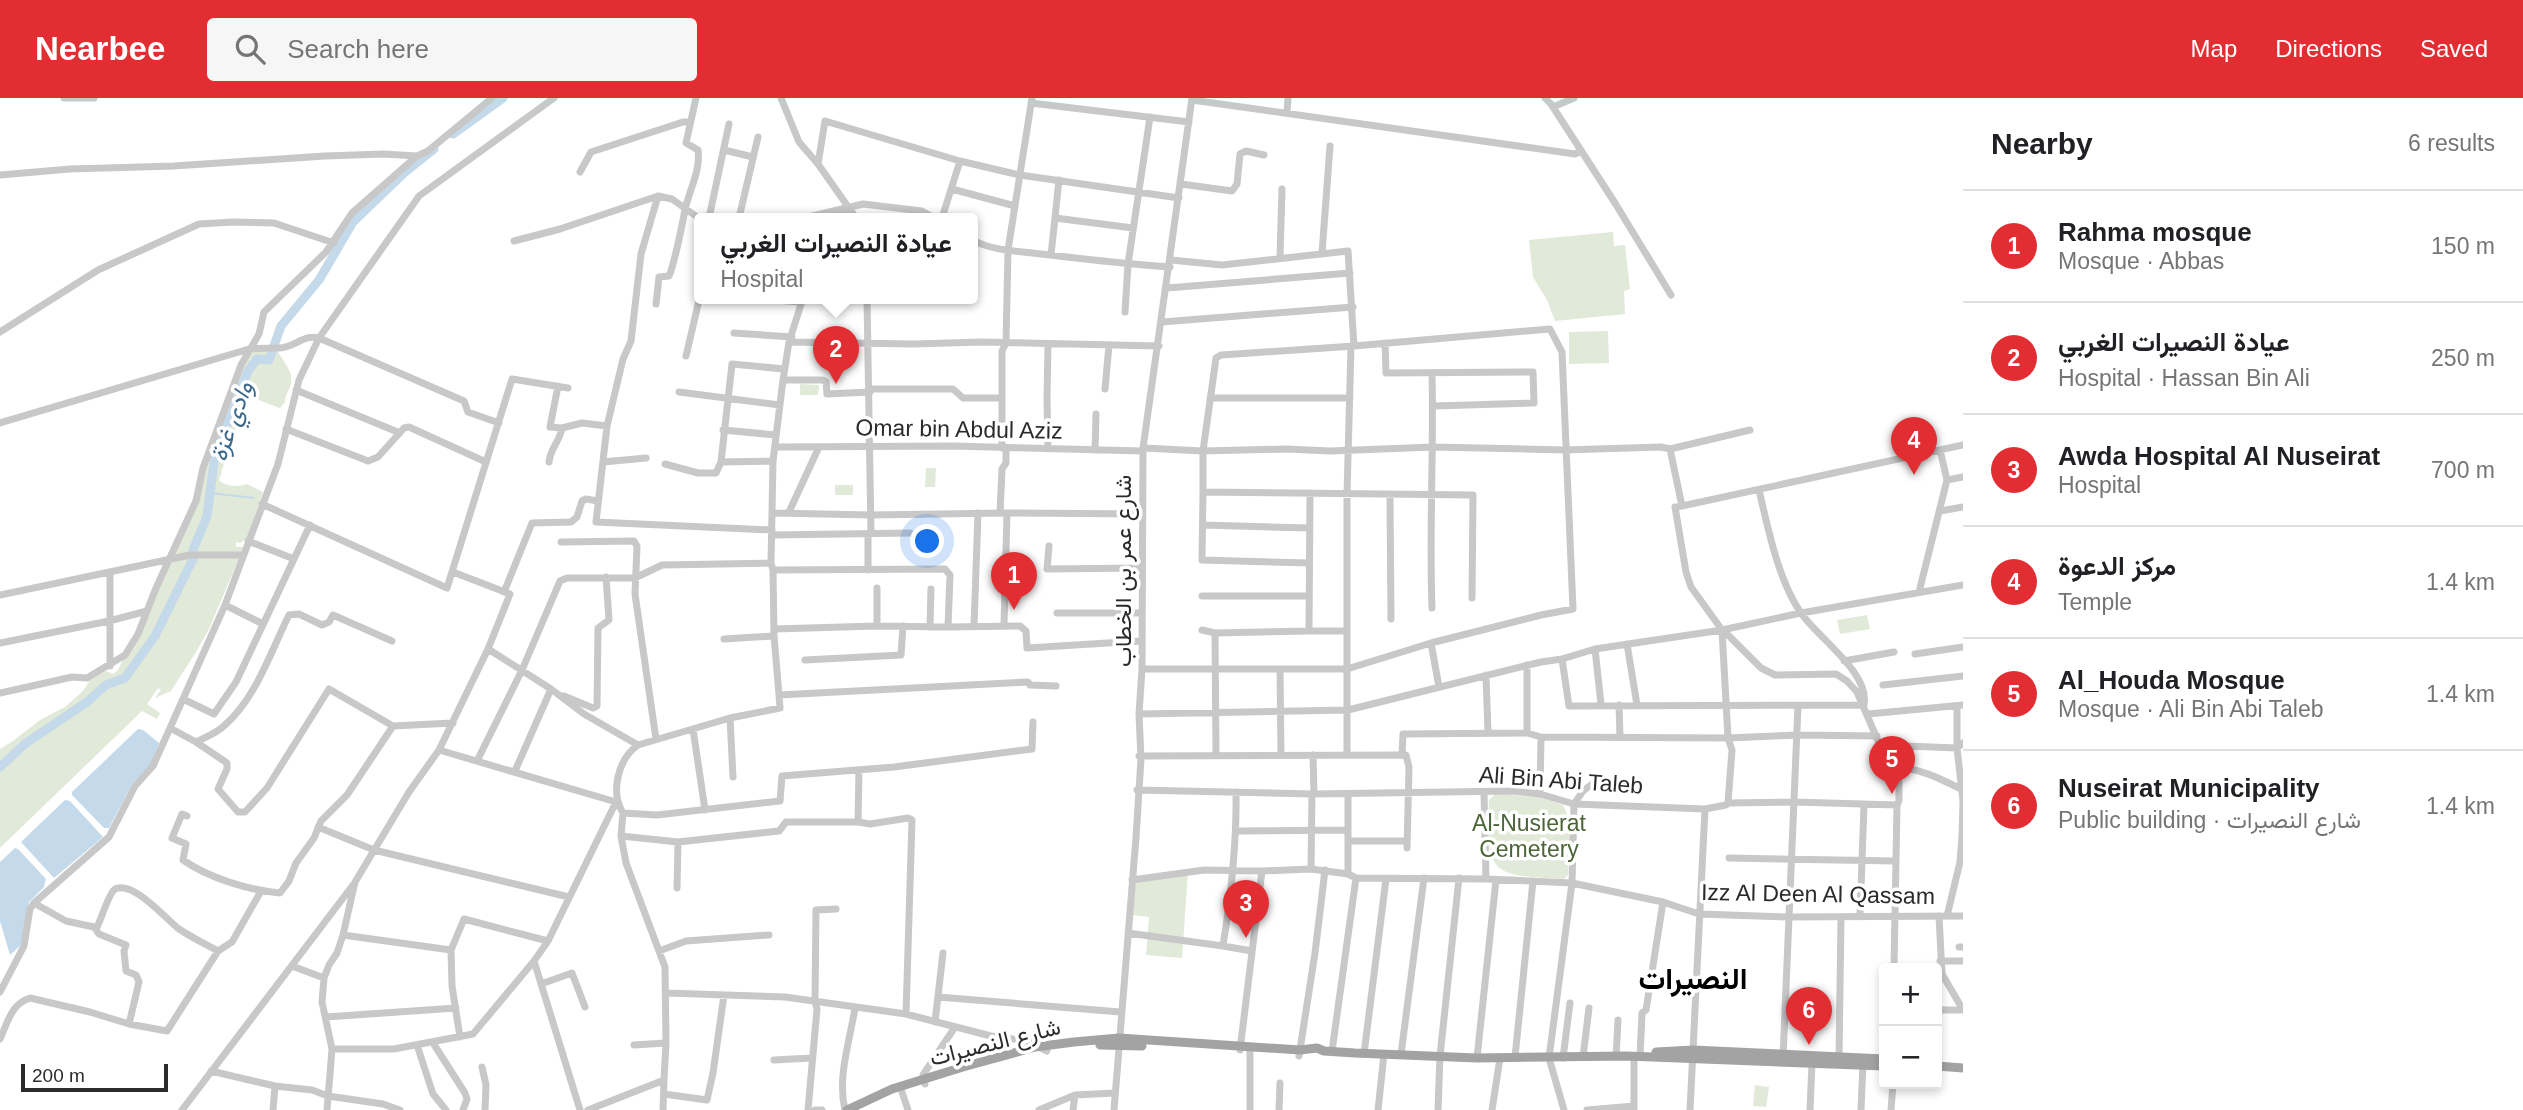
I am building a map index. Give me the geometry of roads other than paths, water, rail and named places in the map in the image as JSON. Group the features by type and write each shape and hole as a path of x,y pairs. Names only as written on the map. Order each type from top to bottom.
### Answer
{"main road":[{"path":"858,1110 924,1081 1044,1049 1119,1042 1299,1053 1317,1048 1364,1054 1477,1058 1693,1054 1879,1059"},
{"path":"1783,1058 1812,1063 1839,1060"},
{"path":"1863,1061 1879,1065"},
{"path":"1942,1068 1963,1070"},
{"name":"شارع النصيرات","path":"846,1110 880,1094 924,1081"}],"street":[{"path":"64,98 94,98"},
{"path":"0,693 72,677 87,678 125,655 138,634 168,560 197,501 203,468 241,365 258,334 264,312 319,260 334,243 352,213 417,156 428,151 492,98"},
{"path":"0,992 24,946 30,909 34,903 109,837 135,786 153,766 225,605 278,464 299,380 319,338 419,196 554,98"},
{"path":"656,304 659,277 669,276 671,271 696,173 698,150 686,143 696,98"},
{"path":"781,98 799,142 852,213"},
{"path":"1287,113 1289,98"},
{"path":"1545,98 1671,295"},
{"path":"1553,107 1574,98"},
{"path":"1192,99 1575,154 1581,151"},
{"name":"شارع عمر بن الخطاب","path":"1114,1110 1141,759 1139,714 1142,669 1140,641 1143,450 1192,99"},
{"path":"1004,625 1002,469 1006,463 1002,351 1006,343 1008,250 1031,100 1189,122"},
{"path":"1125,312 1128,264 1150,117"},
{"path":"818,164 825,121 960,161 1020,175 1179,198"},
{"path":"580,172 591,152 682,122 690,122"},
{"path":"710,213 729,124"},
{"path":"740,213 758,137"},
{"path":"1322,253 1330,146"},
{"path":"724,150 753,157"},
{"path":"1181,184 1232,191 1237,184 1240,154 1246,151 1264,155"},
{"path":"0,175 325,156 417,156"},
{"path":"944,213 960,161"},
{"path":"1051,255 1059,180"},
{"path":"952,189 1015,206"},
{"path":"1280,257 1282,189"},
{"path":"658,196 641,254 631,341 623,359 607,426 596,522 773,533 910,533"},
{"path":"514,241 573,226 658,196 671,199 694,215"},
{"path":"824,213 863,204 925,213"},
{"path":"845,213 848,207"},
{"path":"1055,218 1133,228"},
{"path":"0,332 98,270 200,224 274,223 334,243"},
{"path":"978,243 1008,250 1128,264 1222,265 1348,251 1353,307 1347,494 1347,755"},
{"path":"1167,288 1350,273"},
{"path":"686,356 697,304"},
{"path":"332,1049 394,1049 473,1034 548,941 616,802 620,766 626,753 656,738 779,708 772,567 773,461 784,369 801,304"},
{"path":"867,304 871,515 868,570"},
{"path":"1162,322 1353,307"},
{"path":"1142,669 1347,668 1431,643 1573,609 1562,352 1550,329 1221,355 1216,358 1203,451 1202,559 1309,563"},
{"path":"734,333 868,343 1159,346"},
{"path":"0,423 249,349 270,346 279,348 311,336 464,401 468,412 499,423"},
{"path":"1385,343 1385,373 1533,372 1534,403 1433,405"},
{"path":"1048,344 1048,449"},
{"path":"1105,389 1109,345"},
{"path":"665,464 698,473 716,473 721,462 732,364 784,369"},
{"path":"1432,373 1432,608"},
{"path":"262,504 447,588 512,379 568,388"},
{"path":"783,380 823,380 826,382 827,394 953,389 963,398 1002,398"},
{"path":"558,386 550,427 562,428 582,423 607,426"},
{"path":"296,390 400,433"},
{"path":"679,392 780,405"},
{"path":"1210,398 1350,398"},
{"path":"1095,450 1096,414"},
{"path":"286,429 368,461 378,457 404,428 412,427 486,462"},
{"path":"549,462 550,453 560,439 562,428"},
{"path":"723,430 776,435"},
{"name":"Omar bin Abdul Aziz","path":"775,447 1203,451 1434,447 1671,449 1750,430"},
{"path":"1894,963 1893,916 1899,782 1864,705 1857,692 1836,674 1775,675 1760,668 1722,630 1691,587 1675,507 1963,445"},
{"path":"789,512 819,447"},
{"path":"1671,449 1682,506"},
{"path":"1919,592 1947,480 1940,450"},
{"path":"603,462 646,458"},
{"path":"721,462 773,461"},
{"path":"1947,480 1963,477"},
{"path":"1759,490 1770,537 1787,585 1801,613 1844,660 1861,685 1865,697 1864,705"},
{"path":"1203,492 1473,495 1472,598"},
{"path":"1309,631 1310,493"},
{"path":"1390,496 1391,619"},
{"path":"504,592 532,523 570,522 577,517 582,501 598,500"},
{"path":"1940,511 1963,507"},
{"path":"773,513 1142,514"},
{"path":"974,626 978,513"},
{"path":"183,699 214,714 236,682 310,525"},
{"path":"1203,525 1309,528"},
{"path":"248,541 293,559"},
{"path":"561,542 634,541 635,594 656,738"},
{"path":"1049,546 1047,569 1142,568"},
{"path":"0,595 194,555 243,555"},
{"path":"478,759 522,670 560,580 566,578 635,578 662,565 947,570 950,575 948,626"},
{"path":"110,572 110,666"},
{"path":"182,1110 355,882 409,792 439,750 453,723 488,649 510,594 453,572"},
{"path":"561,695 593,708 597,706 598,628 609,620 606,577"},
{"path":"1139,714 1348,710 1595,649 1722,630 1801,613 1963,585"},
{"path":"877,588 877,625"},
{"path":"930,627 931,589"},
{"path":"1202,596 1309,596"},
{"path":"225,605 263,624"},
{"path":"0,643 147,611"},
{"path":"1057,613 1141,613"},
{"path":"196,742 223,727 238,711 289,615 299,614 322,625 329,622 333,615 392,640"},
{"path":"723,639 774,632 877,625 1004,625 1024,627 1027,648 1140,641"},
{"path":"804,660 901,654 903,626"},
{"path":"1202,630 1215,633 1346,631"},
{"path":"1722,630 1728,738 1732,750 1728,803"},
{"path":"1215,633 1216,755"},
{"path":"1431,643 1439,687"},
{"path":"1628,644 1637,705"},
{"path":"1914,653 1963,647"},
{"path":"488,649 561,695 584,714 638,745"},
{"path":"1595,649 1601,704"},
{"path":"1844,660 1894,652"},
{"path":"1562,659 1569,706 1864,705"},
{"path":"1527,665 1528,733"},
{"path":"1280,669 1281,755"},
{"path":"1486,675 1488,733"},
{"path":"1883,685 1963,676"},
{"path":"779,695 1028,682 1030,685 1056,686"},
{"path":"170,728 227,763 228,769 218,789 238,812 245,812 268,788 329,689 393,726 453,723"},
{"path":"515,771 551,689"},
{"path":"1619,705 1620,737"},
{"path":"1868,714 1960,705 1963,820 1960,862 1943,916 1940,961 1942,974 1954,990 1963,1010 1942,1010"},
{"path":"1783,1058 1798,706"},
{"path":"730,718 733,777"},
{"path":"623,813 657,815 780,801 782,776 859,770 1032,749 1033,722"},
{"path":"187,816 182,814 172,838 186,844 183,860 207,873 261,891 280,893 320,821 347,795 393,726"},
{"path":"693,729 705,810"},
{"path":"1402,755 1403,734 1528,733 1541,737 1728,738 1877,736"},
{"path":"1540,794 1541,737"},
{"path":"1880,745 1960,746"},
{"path":"439,750 478,759 616,802 623,813 621,836 626,863 665,967 663,1110"},
{"path":"1311,869 1313,755"},
{"path":"1139,756 1406,755 1409,767 1407,844 1348,841"},
{"path":"1892,767 1907,767 1961,789"},
{"path":"858,822 859,770"},
{"path":"1564,1110 1549,1058 1572,883 1574,804 1583,791 1595,782 1639,781"},
{"name":"Ali Bin Abi Taleb","path":"1137,790 1313,794 1484,792 1540,794 1574,804 1704,809 1726,806 1728,803 1794,802 1897,806"},
{"path":"1223,946 1234,871 1236,792"},
{"path":"1484,792 1486,879"},
{"path":"1348,794 1348,874"},
{"path":"1860,916 1864,806"},
{"path":"1690,1110 1704,809"},
{"path":"621,836 678,842 779,831 786,822 870,824 908,818 912,820 906,1014"},
{"path":"318,828 374,850 569,897"},
{"path":"1237,831 1348,830"},
{"path":"677,888 678,842"},
{"path":"1729,858 1896,861"},
{"name":"Izz Al Deen Al Qassam","path":"1132,880 1172,873 1311,869 1348,874 1356,878 1424,877 1572,883 1663,902 1699,914 1789,917 1963,916"},
{"path":"1299,1053 1325,870"},
{"path":"1250,1110 1244,1049 1262,871"},
{"path":"1401,1054 1424,877"},
{"path":"1328,1051 1356,878"},
{"path":"1438,1110 1440,1056 1459,878"},
{"path":"1364,1054 1386,879"},
{"path":"1477,1058 1496,880"},
{"path":"1515,1057 1533,881"},
{"path":"327,1110 332,1049 322,1003 324,978 343,935 355,882"},
{"path":"96,929 110,894 123,888 143,897 180,930 218,951"},
{"path":"0,1039 13,1009 21,1000 30,998 167,1031 218,951 232,942 261,891"},
{"path":"1587,1110 1634,1108 1635,1056 1642,1013 1646,1010 1663,902"},
{"path":"34,903 66,921 94,927 99,934 126,945 126,971 136,975 139,982 129,1024"},
{"path":"808,1110 817,1009 816,910 836,909"},
{"path":"1839,1060 1841,917"},
{"path":"460,1037 451,950 464,919 548,941"},
{"path":"1128,933 1252,951"},
{"path":"343,935 451,950"},
{"path":"659,951 685,941 769,935"},
{"path":"935,1022 943,953"},
{"path":"534,961 580,1110"},
{"path":"1940,961 1963,961"},
{"path":"292,966 324,978"},
{"path":"541,984 572,973 584,1007"},
{"path":"1954,990 1963,990"},
{"path":"666,993 785,997 906,1014 991,1036 1027,1041 1044,1049"},
{"path":"664,1094 707,1100 724,995"},
{"path":"938,997 1121,1012"},
{"path":"1563,1058 1570,1003"},
{"path":"326,1017 456,1008"},
{"path":"846,1110 843,1099 846,1052 855,1008"},
{"path":"1583,1057 1588,1008"},
{"path":"1616,1057 1618,1020"},
{"path":"924,1081 923,1075 956,1027"},
{"path":"433,1043 465,1093 467,1099 463,1110"},
{"path":"634,1045 666,1043"},
{"path":"418,1045 433,1094 446,1110"},
{"path":"1378,1110 1384,1054"},
{"path":"774,1059 812,1058"},
{"path":"1492,1110 1500,1058"},
{"path":"1861,1110 1863,1061"},
{"path":"1810,1110 1812,1063"},
{"path":"482,1067 486,1085 485,1110"},
{"path":"211,1071 275,1086 312,1090 328,1096 383,1104 400,1110"},
{"path":"588,1110 664,1080"},
{"path":"1279,1110 1280,1083"},
{"path":"273,1110 275,1086"},
{"path":"1889,1110 1891,1089"},
{"path":"902,1092 908,1110"},
{"path":"1039,1110 1075,1096 1115,1093"},
{"path":"1073,1110 1075,1096"},
{"path":"816,1110 822,1110"}],"water":[{"path":"138,729 159,743 151,764 132,784 109,828 104,828 72,792"},
{"path":"65,800 70,801 103,837 54,878 21,842"},
{"path":"15,848 46,879 44,887 29,902 22,944 10,955 0,921 0,862"}],"waterway":[{"name":"وادي غزة","path":"453,134 503,98"},
{"name":"وادي غزة","path":"0,767 26,743 87,702 106,685 125,678 155,636 193,559 193,550 207,516 215,455 248,371 257,359 269,360 281,326 319,280 353,222 404,173 434,149"},
{"path":"210,493 254,498"}],"place":[{"name":"عيادة النصيرات الغربي","path":"836,384"},
{"name":"مركز الدعوة","path":"1914,475"},
{"name":"Rahma mosque","path":"1014,610"},
{"name":"Al_Houda Mosque","path":"1892,794"},
{"name":"Awda Hospital Al Nuseirat","path":"1246,938"},
{"name":"Nuseirat Municipality","path":"1809,1045"}],"district":[{"name":"النصيرات","path":"1693,978"}],"park label":[{"name":"Al-Nusierat Cemetery","path":"1529,836"}]}
